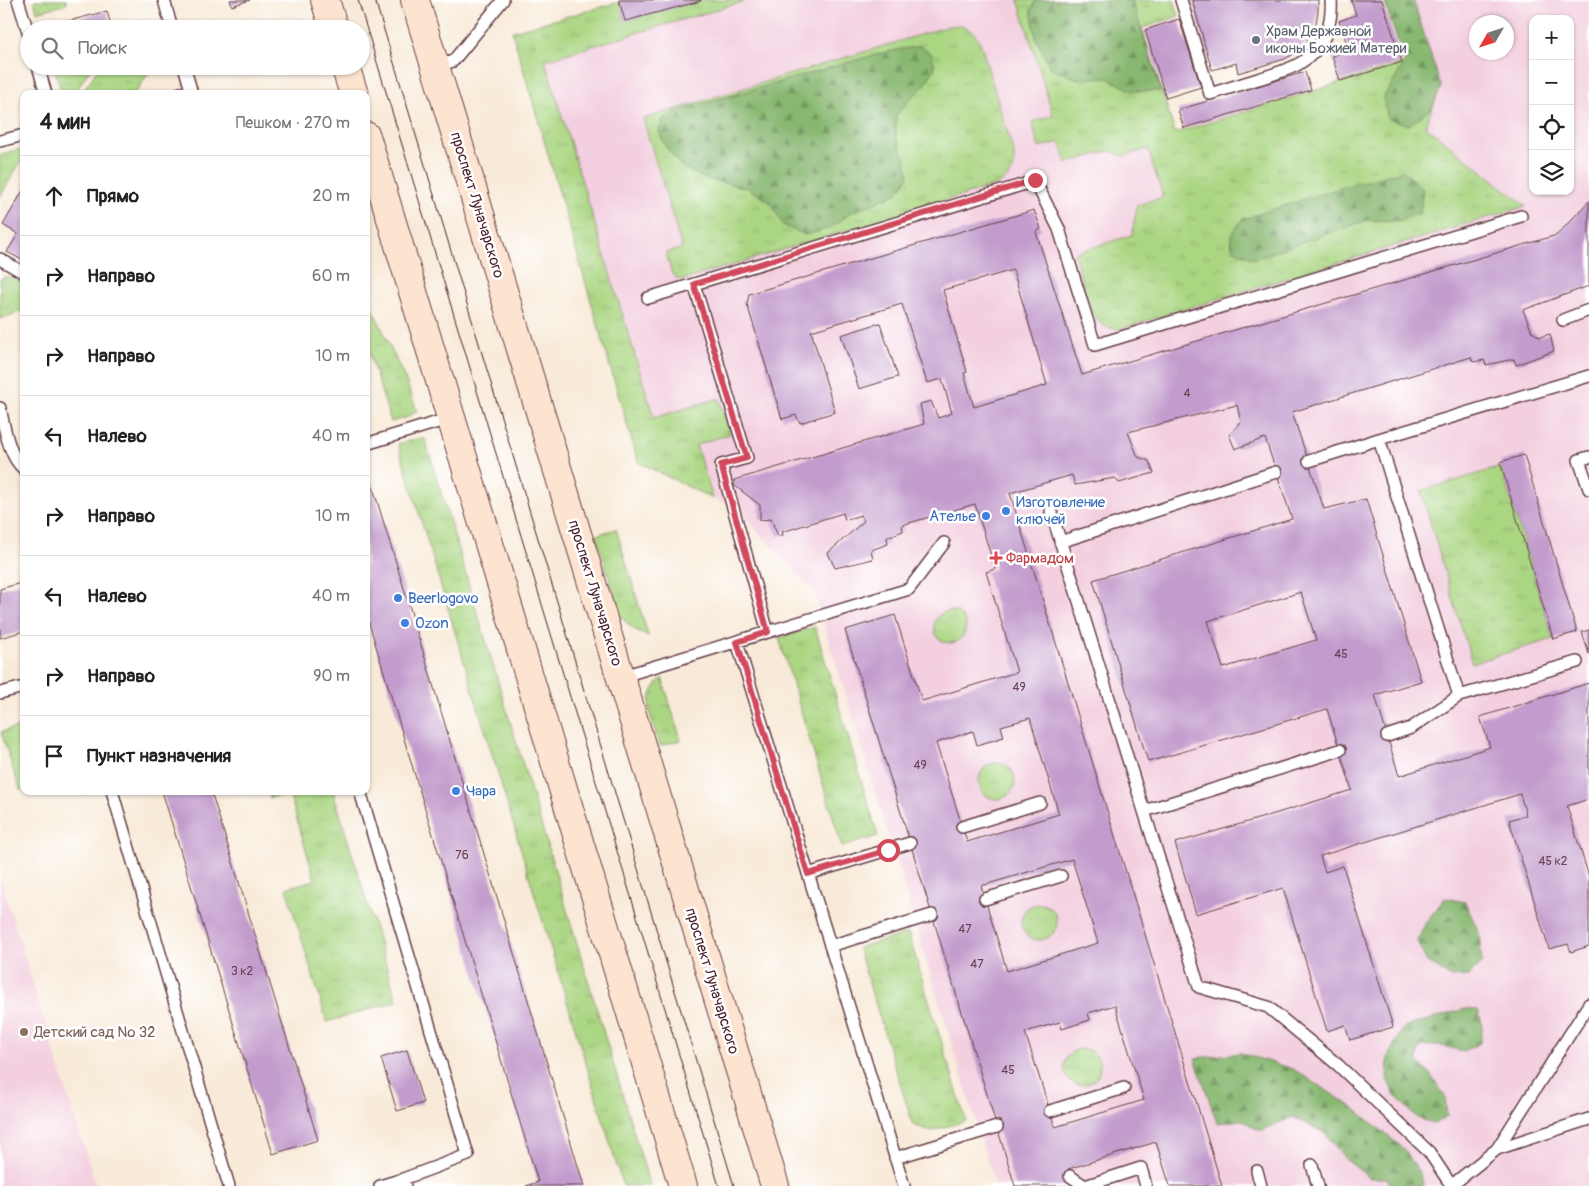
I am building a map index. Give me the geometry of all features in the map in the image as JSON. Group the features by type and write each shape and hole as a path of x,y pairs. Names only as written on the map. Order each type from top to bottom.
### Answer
{"main road":[{"path":"325,0 331,20"},
{"name":"проспект Луначарского","path":"415,0 775,1186"},
{"path":"348,75 353,90"},
{"path":"370,149 683,1186"}],"lane":[{"path":"18,0 24,20"},
{"path":"164,0 170,20"},
{"path":"435,67 453,62 503,0"},
{"path":"1181,0 1210,94 1290,70 1307,60 1321,45 1329,27 1332,7 1330,0"},
{"path":"41,75 45,90"},
{"path":"187,75 191,90"},
{"path":"0,141 20,136"},
{"path":"648,298 1035,180 1060,229 1095,345 1521,216"},
{"path":"0,259 20,271"},
{"path":"694,284 747,458 721,465 768,632"},
{"path":"1563,320 1589,310"},
{"path":"1309,461 1589,376"},
{"path":"0,408 13,454 20,467"},
{"path":"370,443 451,418"},
{"path":"1379,439 1459,696"},
{"path":"1589,457 1579,460 1589,489"},
{"path":"1060,542 1276,472"},
{"path":"1051,511 1199,987 1268,1008 1338,1065 1429,1152 1451,1186 1497,1149 1589,1004"},
{"path":"620,677 909,589 944,543"},
{"path":"737,642 904,1186"},
{"path":"1387,736 1411,728 1459,696 1576,662"},
{"path":"0,693 20,687"},
{"path":"1144,811 1340,750"},
{"path":"113,795 229,1186"},
{"path":"361,795 468,1155 404,1182 380,1186"},
{"path":"962,827 1040,803"},
{"path":"808,874 910,843"},
{"path":"985,899 1061,876"},
{"path":"830,946 932,915"},
{"path":"1050,1111 1124,1088"},
{"path":"1497,1149 1589,1119"},
{"path":"895,1158 997,1127"},
{"path":"1312,1166 1318,1186"},
{"path":"1070,1176 1085,1186 1140,1168 1146,1186"},
{"path":"1257,1171 1261,1186"}],"shaded area":[{"path":"703,0 1133,0 1175,133 1405,63 1384,0 1589,0 1589,1186 995,1186 814,591 735,507 713,499 638,462 512,31 625,21"},
{"name":"Детский сад № 32","path":"0,878 96,1186 0,1186"}],"green space":[{"path":"34,0 66,0 67,4 37,12"},
{"path":"703,0 743,0 743,2 545,60 654,418 719,398 730,434 696,445 713,499 638,462 512,31 620,2 625,21"},
{"path":"1018,0 1174,0 1179,16 1142,28 1175,133 1405,63 1384,0 1413,0 1441,87 1425,126 1526,206 1123,328 1106,326 1100,323 1092,311 1074,253 1132,235 1137,205 1163,197 1148,149 1123,156 1109,151 1067,163 1060,142 1039,148 1032,122 1053,115"},
{"path":"1036,0 1132,0 1161,91 1132,91 1106,77 1078,79 1051,69 1036,38 1031,10"},
{"path":"1384,0 1413,0 1441,87 1432,108 1409,125 1388,119 1383,98 1405,63"},
{"path":"962,25 973,32 980,42 1014,154 1013,169 1006,179 997,185 683,280 677,279 672,274 666,253 682,248 643,119 949,26"},
{"path":"920,46 932,54 935,68 925,85 896,116 896,136 905,158 909,176 896,194 852,212 830,228 805,235 783,225 771,203 748,188 703,178 681,166 665,146 659,131 663,119 677,111 860,59"},
{"path":"57,75 86,75 77,90 61,90"},
{"path":"94,75 147,75 137,90 84,90"},
{"path":"20,149 20,163 0,197 0,154"},
{"path":"1403,171 1423,189 1420,213 1399,221 1368,220 1253,259 1232,249 1231,234 1243,219 1336,189"},
{"path":"8,276 20,282 20,312 0,319 0,279"},
{"path":"370,303 405,379 417,411 408,417 391,422 370,356"},
{"path":"415,439 425,439 650,1186 623,1186 398,444"},
{"path":"1501,467 1553,639 1472,663 1421,491"},
{"path":"616,529 648,636 633,628 621,616 596,535"},
{"path":"950,611 956,612 961,616 965,621 965,633 961,638 956,642 950,643 944,642 939,638 935,633 934,627 935,621 939,616 944,612"},
{"path":"815,627 878,836 842,847 779,638"},
{"path":"662,678 681,740 660,746 651,719 650,702 655,686"},
{"path":"20,726 20,790 1,732"},
{"path":"997,763 1004,764 1010,768 1014,774 1014,788 1010,794 1004,798 997,799 990,798 984,794 980,788 979,781 980,774 984,768 990,764"},
{"path":"269,795 281,795 270,798"},
{"path":"290,795 334,795 397,1001 327,1022 286,888 315,880"},
{"path":"1445,898 1465,902 1479,933 1482,963 1469,976 1451,977 1426,961 1417,941 1426,922"},
{"path":"1039,904 1046,905 1052,909 1056,915 1056,929 1052,935 1046,939 1039,940 1032,939 1026,935 1022,929 1021,922 1022,915 1026,909 1032,905"},
{"path":"908,933 966,1121 931,1131 913,1125 858,948"},
{"path":"1465,1009 1478,1010 1483,1026 1480,1043 1464,1051 1438,1045 1419,1047 1417,1061 1430,1074 1445,1096 1447,1116 1434,1124 1417,1118 1395,1096 1387,1079 1388,1056 1404,1027"},
{"path":"1082,1049 1089,1050 1095,1054 1099,1060 1099,1074 1095,1080 1089,1084 1082,1085 1075,1084 1069,1080 1065,1074 1064,1067 1065,1060 1069,1054 1075,1050"},
{"path":"1241,1053 1293,1069 1354,1108 1404,1149 1420,1174 1424,1186 1391,1186 1387,1178 1370,1178 1345,1159 1325,1133 1293,1117 1259,1131 1243,1120 1217,1123 1195,1058"}],"building":[{"path":"230,0 250,0 232,6"},
{"path":"619,0 701,0 701,1 625,21"},
{"name":"Храм Державной иконы Божией Матери","path":"1192,0 1318,0 1318,11 1311,35 1295,53 1285,59 1238,73 1236,63 1212,70"},
{"path":"1351,0 1382,0 1402,62 1340,81 1332,56 1349,50 1339,21 1356,15"},
{"path":"107,11 110,20 73,20"},
{"path":"1179,19 1201,87 1166,98 1145,30"},
{"path":"1305,72 1311,90 1184,128 1178,110"},
{"path":"20,196 20,259 7,252 18,234 3,225"},
{"path":"1589,201 1589,286 1523,310 1532,332 1540,337 1550,334 1554,351 1516,365 1514,359 1486,365 1484,360 1473,362 1471,357 1292,412 1324,509 1366,499 1421,681 1375,695 1399,776 1490,747 1480,717 1589,683 1589,799 1567,806 1589,877 1589,946 1571,952 1568,944 1549,949 1509,820 1526,815 1520,794 1320,856 1325,872 1343,866 1393,1027 1350,1040 1345,1025 1327,1031 1283,888 1196,914 1175,843 1352,790 1327,709 1148,762 1093,580 1292,519 1265,438 1235,449 1229,435 1241,422 1237,405 1128,432 1138,457 1149,461 1154,473 1119,483 1115,478 1075,485 1072,475 1010,493 1222,1186 1170,1186 1156,1142 1068,1169 1073,1186 1015,1186 845,630 895,615 922,701 1017,672 986,572 995,569 975,504 902,525 903,531 887,537 888,544 871,550 873,559 835,568 828,553 864,521 861,515 845,520 843,513 782,532 783,535 778,536 771,519 760,520 760,505 735,486 734,480 924,424 920,404 931,401 938,418 952,413 942,379 927,383 902,304 811,331 835,412 800,423 796,415 782,419 747,304 749,294 1034,210 1041,229 1036,232 1082,375 1557,235","holes":["1013,270 1047,385 974,407 964,373 967,372 943,290","1301,592 1316,640 1223,668 1208,621","1030,718 1059,814 967,842 936,743 973,731 977,745 1004,737 1001,726","1072,859 1098,943 1007,971 981,886","1115,1005 1144,1100 1055,1127 1025,1032 1060,1022 1062,1029 1090,1020 1088,1013"]},
{"path":"880,323 898,377 859,389 841,335"},
{"path":"1524,455 1577,632 1553,639 1500,462"},
{"path":"370,478 584,1186 526,1186 538,1182 370,626"},
{"path":"20,583 20,632 0,638 0,589"},
{"path":"1589,630 1589,654 1582,632"},
{"path":"163,795 212,795 318,1140 273,1154"},
{"path":"407,1050 423,1103 397,1111 381,1058"}],"tram line":[{"path":"358,0 364,20"},
{"path":"375,0 734,1186"},
{"path":"370,39 719,1186"}],"place":[{"name":"Храм Державной иконы Божией Матери","path":"1256,40"},
{"name":"Изготовление ключей","path":"1006,511"},
{"name":"Ателье","path":"986,516"},
{"name":"Фармадом","path":"996,558"},
{"name":"Beerlogovo","path":"398,598"},
{"name":"Ozon","path":"405,623"},
{"name":"Чара","path":"456,791"},
{"name":"Детский сад № 32","path":"24,1032"}],"route":[{"path":"888,850 808,874 737,642 768,632 721,465 747,458 694,284 1035,180"}]}
